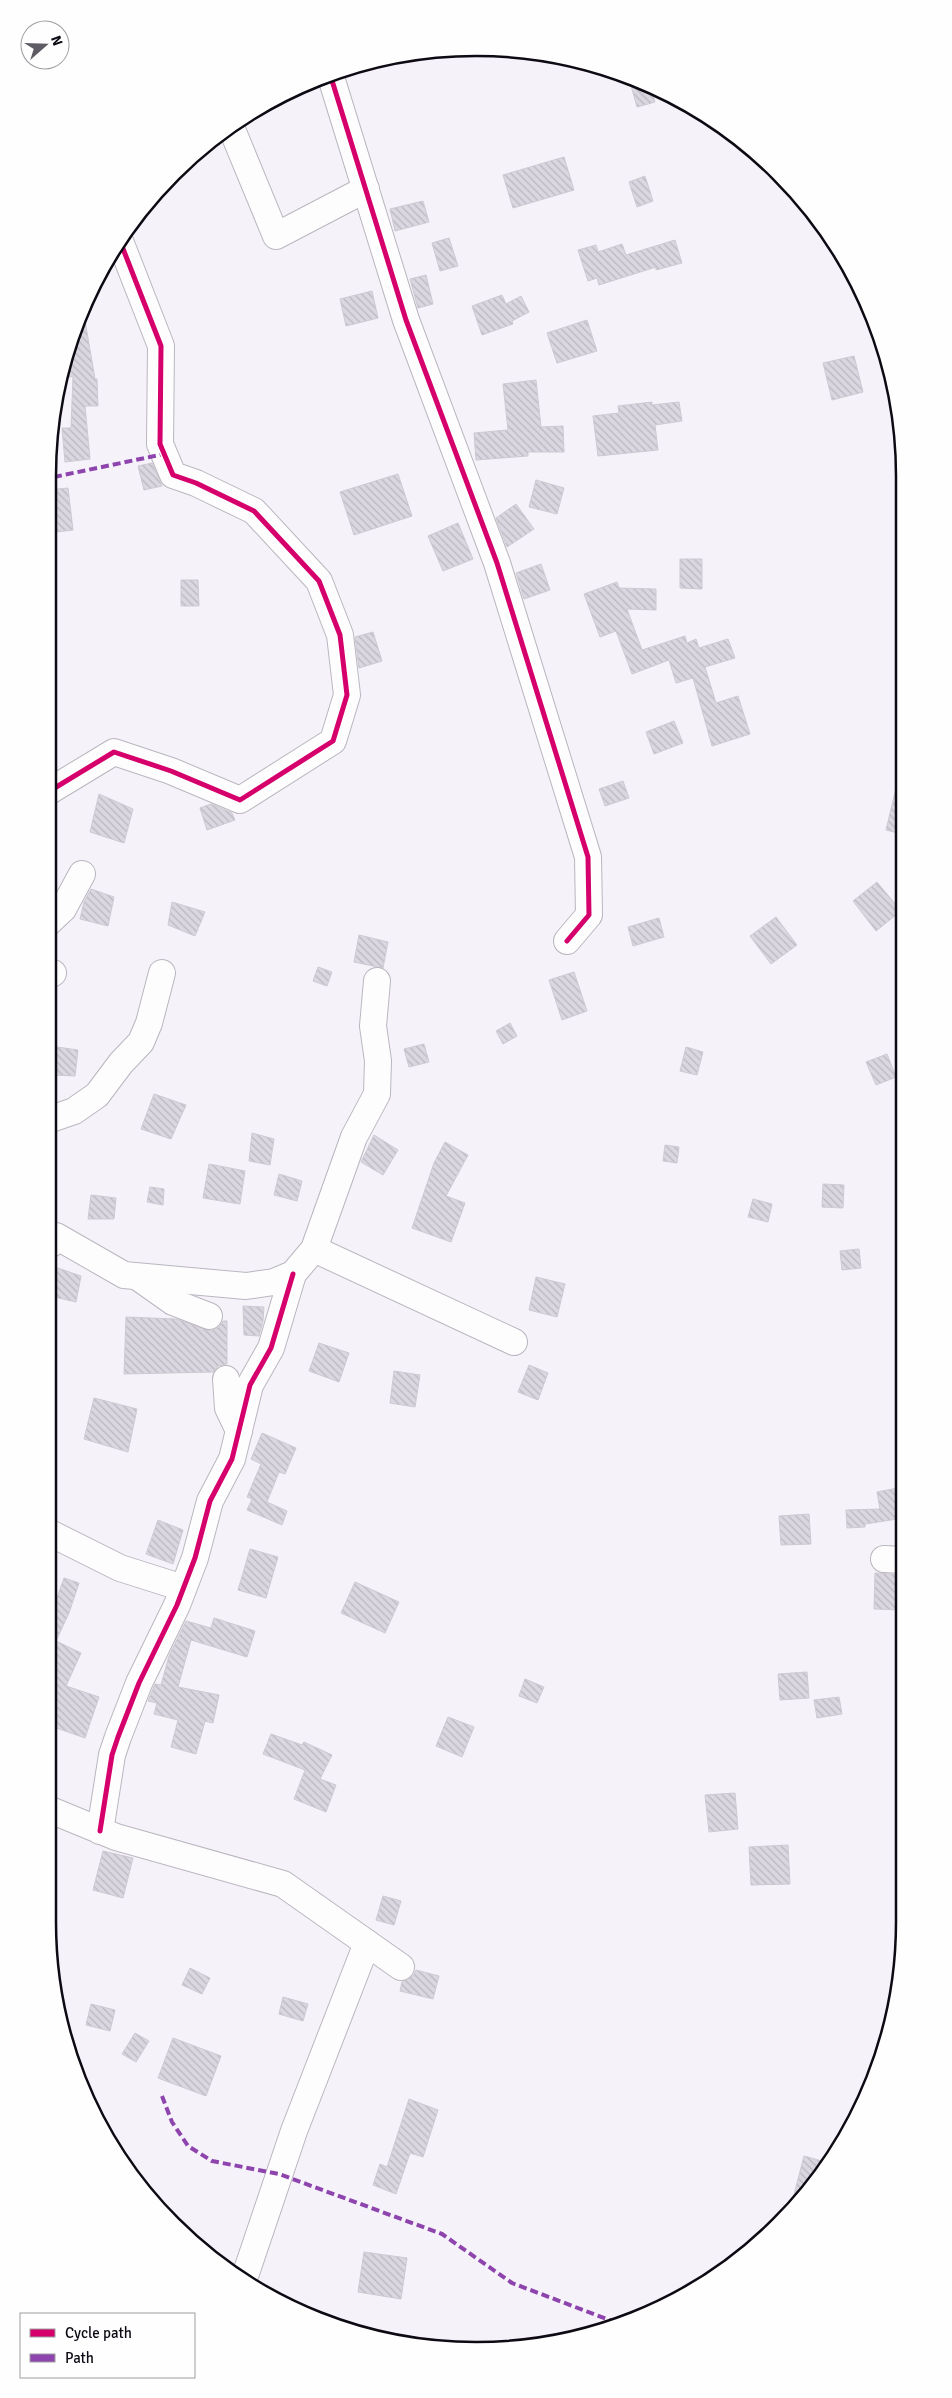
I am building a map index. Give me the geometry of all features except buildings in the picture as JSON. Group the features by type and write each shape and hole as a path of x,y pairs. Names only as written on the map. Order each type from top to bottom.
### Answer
{"street":[{"path":"332,82 406,320 497,564 588,857 589,915 567,941"},
{"path":"234,133 276,236 366,189"},
{"path":"56,787 114,752 171,770 240,800 333,741 347,695 340,636 319,581 254,511 196,483 173,475 160,444 160,346 123,249"},
{"path":"56,916 63,909 82,874"},
{"path":"56,1117 74,1111 97,1095 121,1063 141,1042 149,1023 162,972"},
{"path":"100,1831 112,1755 118,1737 139,1684 195,1558 210,1501 232,1459 250,1385 270,1348 293,1274 314,1249 354,1137 378,1094 378,1060 373,1026 377,981"},
{"path":"56,1236 124,1275 136,1277 246,1286 274,1282 293,1274"},
{"path":"314,1249 514,1342"},
{"path":"136,1277 173,1302 209,1316"},
{"path":"226,1379 228,1408 239,1431"},
{"path":"56,1536 120,1568 183,1588"},
{"path":"56,1812 116,1837 283,1884 401,1967"},
{"path":"246,2273 294,2131 367,1943"}],"marked path":[{"path":"56,477 164,454"},
{"path":"162,2096 172,2122 188,2146 212,2161 279,2174 442,2234 512,2283 609,2320"}],"cycle path":[{"path":"332,82 406,320 497,563 588,857 589,915 567,941"},
{"path":"56,787 114,752 171,771 240,800 333,741 347,695 340,635 319,581 254,511 196,483 173,475 160,444 161,346 123,249"},
{"path":"100,1831 112,1755 118,1737 139,1683 177,1605 195,1558 210,1501 232,1459 250,1385 271,1348 293,1274"}]}
